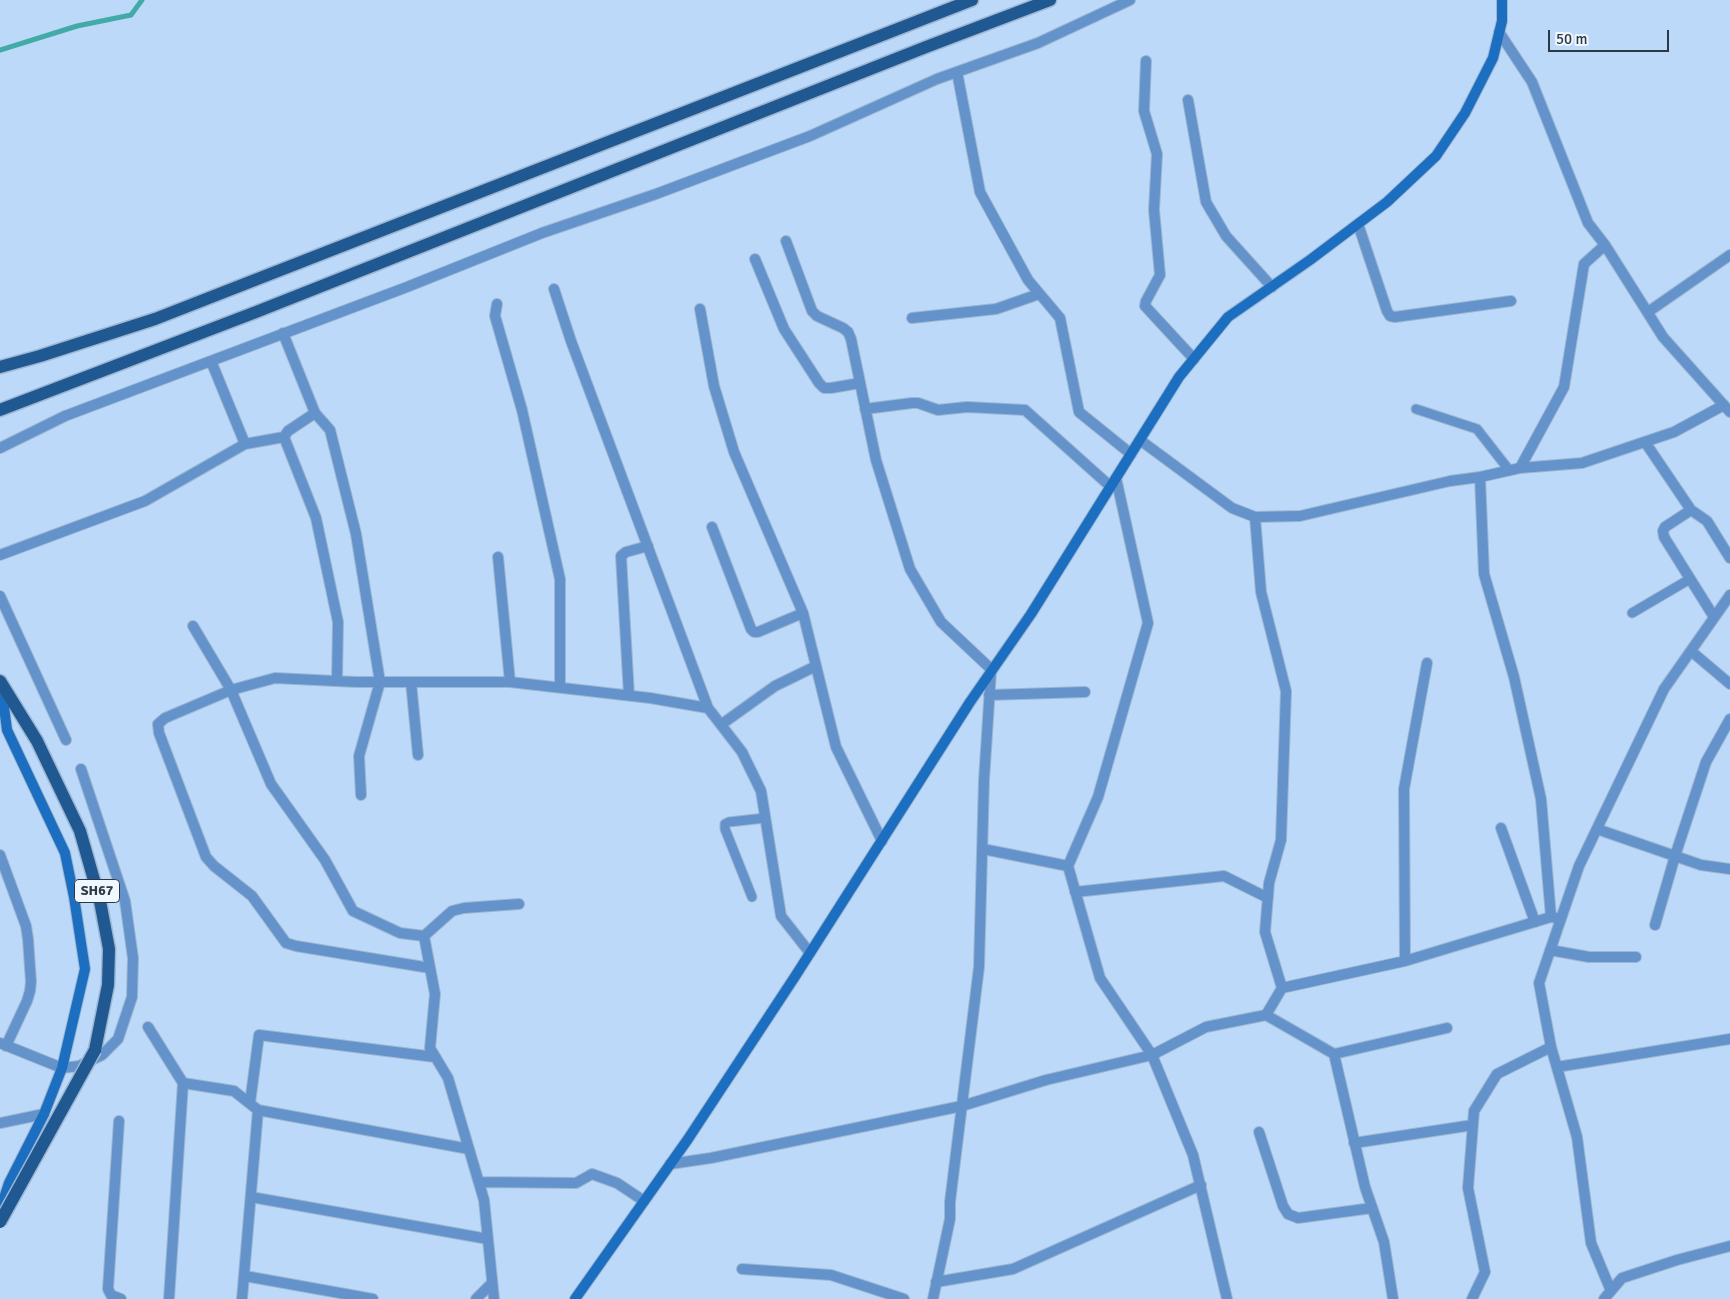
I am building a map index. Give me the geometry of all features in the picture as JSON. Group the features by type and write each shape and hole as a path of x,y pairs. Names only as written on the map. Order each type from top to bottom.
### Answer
{"main road":[{"path":"0,367 155,319 972,0"},
{"path":"0,410 256,312 926,46 1050,0"},
{"path":"575,1299 670,1164 810,953 991,671 1031,614 1179,377 1228,317 1387,202 1436,156 1465,113 1493,58 1502,21 1502,0"},
{"path":"0,681 7,730 65,853 85,969 62,1068 44,1114 9,1183 0,1210"},
{"name":"SH67","path":"0,681 37,741 80,831 100,901 109,949 108,985 95,1050 0,1222"}],"street":[{"path":"0,448 66,416 407,287 542,233 656,194 810,136 937,80 1038,43 1130,0"},
{"path":"1140,440 1232,508 1255,517 1300,516 1450,481 1480,477 1514,469 1582,463 1674,432 1727,409 1663,337 1606,245 1588,223 1532,82 1499,32"},
{"path":"1146,61 1144,111 1157,154 1154,210 1160,275 1145,306 1194,359"},
{"path":"957,72 980,192 1028,280 1060,318 1079,412 1131,454"},
{"path":"1188,100 1206,202 1226,236 1272,287"},
{"path":"1358,224 1390,316 1396,317 1512,301"},
{"path":"786,241 812,311 848,332 876,460 910,569 941,622 991,671 984,780 980,967 950,1202 950,1219 932,1299"},
{"path":"1514,469 1564,387 1584,264 1606,245"},
{"path":"1648,312 1730,255"},
{"path":"755,259 784,329 819,383 824,388 831,388 860,382"},
{"path":"554,289 571,341 708,708 742,752 761,791 781,916 810,953"},
{"path":"912,318 996,309 1039,294"},
{"path":"497,304 495,316 522,410 560,579 560,687"},
{"path":"700,309 714,386 734,452 803,613 836,746 882,840"},
{"path":"283,333 315,413 330,430 354,524 380,682 360,756 361,795"},
{"path":"211,361 245,444"},
{"path":"865,409 918,403 933,410 968,407 1025,410 1113,482 1148,622 1098,797 1068,866 1100,978 1152,1055 1194,1155 1227,1299"},
{"path":"0,555 145,501 245,444 284,437 288,431 315,413"},
{"path":"284,437 316,518 338,622 337,681"},
{"path":"1646,442 1691,510 1707,521 1730,558"},
{"path":"1480,477 1484,574 1514,677 1541,800 1556,918"},
{"path":"1691,510 1665,527 1663,531 1664,537 1714,618"},
{"path":"1255,517 1261,592 1286,691 1281,840 1269,883 1264,932 1282,988 1266,1016"},
{"path":"712,527 751,629 754,632 803,613"},
{"path":"629,695 621,556 626,552 648,546"},
{"path":"498,557 510,682"},
{"path":"1607,1295 1591,1243 1577,1137 1551,1047 1540,983 1550,950 1556,918 1664,690 1730,595"},
{"path":"0,596 66,740"},
{"path":"193,626 231,690 271,784 325,860 353,911 400,933 424,936 452,912 464,908 519,904"},
{"path":"1691,652 1730,684"},
{"path":"1405,961 1404,789 1427,663"},
{"path":"722,724 775,686 816,666"},
{"path":"430,968 286,943 252,896 214,866 206,857 159,733 158,724 165,718 231,690 275,678 380,682 510,682 629,695 708,708"},
{"path":"411,682 418,755"},
{"path":"989,694 1085,692"},
{"path":"1655,925 1675,856 1706,762 1730,719"},
{"path":"0,855 26,926 30,982 27,1001 3,1044 62,1068 79,1066 102,1055 118,1039 132,997 133,958 125,901 81,769"},
{"path":"1501,828 1535,922"},
{"path":"1597,830 1701,866 1730,869"},
{"path":"983,849 1068,866"},
{"path":"1075,892 1224,876 1268,898"},
{"path":"1282,988 1405,961 1535,922 1556,918"},
{"path":"424,936 435,994 430,1048 448,1078 484,1200 494,1299"},
{"path":"1550,950 1589,957 1636,957"},
{"path":"670,1164 711,1158 962,1106 1046,1080 1152,1055 1206,1027 1266,1016 1334,1054 1447,1028"},
{"path":"148,1027 183,1083 169,1299"},
{"path":"242,1299 251,1197 259,1035 435,1057"},
{"path":"1556,1067 1730,1039"},
{"path":"1472,1299 1485,1272 1468,1188 1474,1111 1497,1074 1551,1047"},
{"path":"1334,1054 1365,1187 1384,1242 1393,1299"},
{"path":"183,1083 234,1091 254,1106 469,1149"},
{"path":"0,1123 44,1114"},
{"path":"120,1121 108,1289 111,1295 121,1299"},
{"path":"1354,1143 1473,1125"},
{"path":"1259,1132 1283,1206 1288,1214 1298,1218 1372,1208"},
{"path":"479,1182 576,1183 592,1174 617,1183 644,1201"},
{"path":"936,1282 1013,1268 1201,1185"},
{"path":"251,1197 488,1239"},
{"path":"1607,1295 1622,1278 1677,1260 1730,1246"},
{"path":"742,1269 831,1275 904,1299"},
{"path":"245,1276 373,1299"},
{"path":"476,1299 492,1283"}],"lane":[{"path":"1416,409 1477,429 1514,469"},
{"path":"1632,613 1690,579"},
{"path":"752,897 724,829 725,824 729,822 765,818"}],"waterway":[{"path":"0,50 77,26 131,15 142,0"}]}
